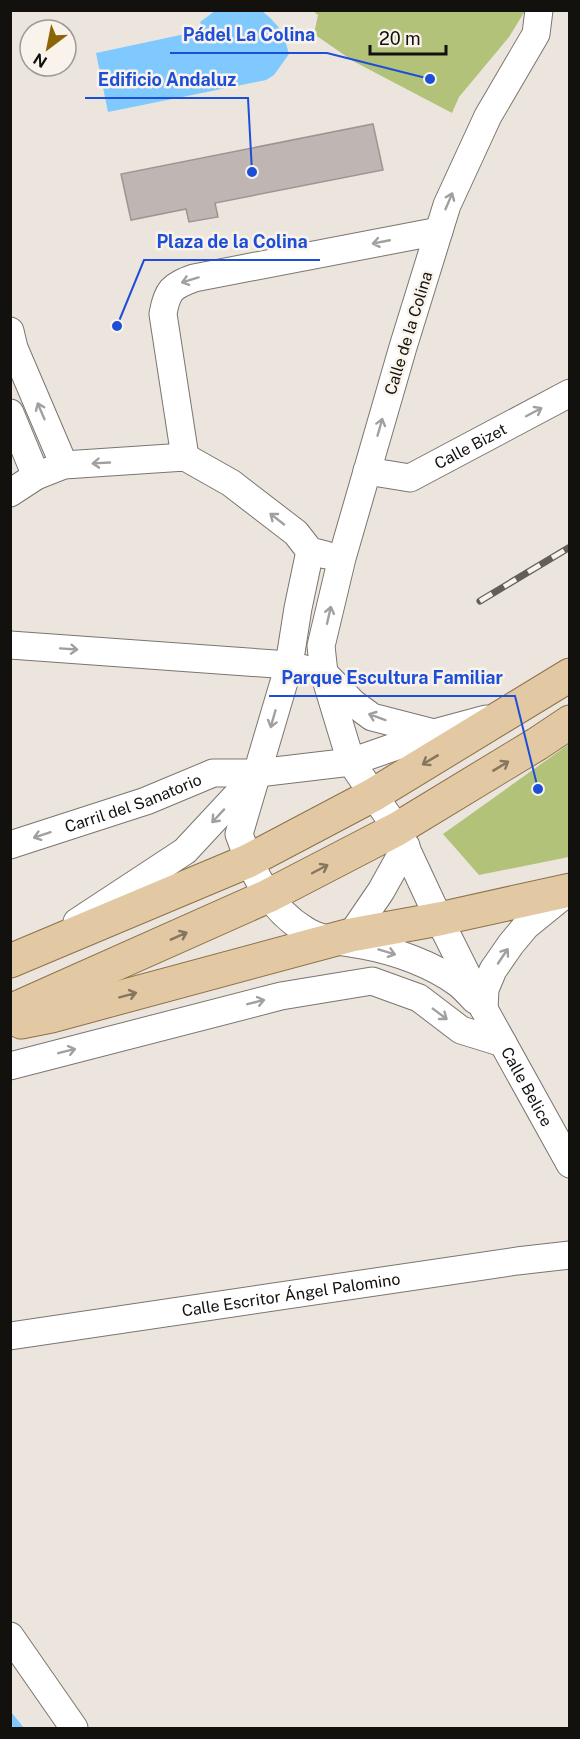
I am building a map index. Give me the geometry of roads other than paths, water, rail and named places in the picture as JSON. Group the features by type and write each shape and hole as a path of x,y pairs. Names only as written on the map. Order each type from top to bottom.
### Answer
{"main road":[{"path":"16,960 249,861 373,795 570,675"},
{"path":"10,1011 402,837 570,722"},
{"path":"10,1025 341,938 570,890"}],"street":[{"name":"Calle de la Colina","path":"402,837 351,762 324,673 321,646 342,558 447,205 488,116 536,34 539,10"},
{"path":"185,458 163,314 166,298 178,284 194,278 439,231"},
{"path":"10,331 14,348 64,465"},
{"name":"Calle Bizet","path":"367,471 410,478 570,393"},
{"path":"10,413 36,476"},
{"path":"10,493 36,476 64,465 185,458 231,483 296,533 310,551 342,558"},
{"path":"16,960 185,851 258,772 289,665 310,551"},
{"path":"10,645 289,665 324,673 353,703 372,717 434,733"},
{"name":"Carril del Sanatorio","path":"10,845 146,801 213,774 258,772 351,762 434,733 507,714"},
{"name":"Calle Belice","path":"258,772 239,834 249,861 268,896 282,914 306,931 341,938 416,961 440,972 460,985 484,1010"},
{"path":"341,938 377,898 402,837"},
{"name":"Calle Belice","path":"402,837 484,1010 570,1164"},
{"path":"484,1010 485,989 493,970 511,944 526,926 570,890"},
{"path":"10,1066 281,996 372,981 419,998 461,1030 503,1043"},
{"name":"Calle Escritor Ángel Palomino","path":"10,1336 570,1255"},
{"path":"10,1636 74,1728"}],"water":[{"path":"261,10 280,29 289,54 274,75 266,80 108,112 96,53 204,30 200,22 215,11"}],"waterway":[{"path":"10,1717 19,1728"}],"railway":[{"path":"480,601 570,547"}],"place":[{"name":"Pádel La Colina","path":"430,79"},
{"name":"Edificio Andaluz","path":"252,172"},
{"name":"Plaza de la Colina","path":"117,326"},
{"name":"Parque Escultura Familiar","path":"538,789"}]}
